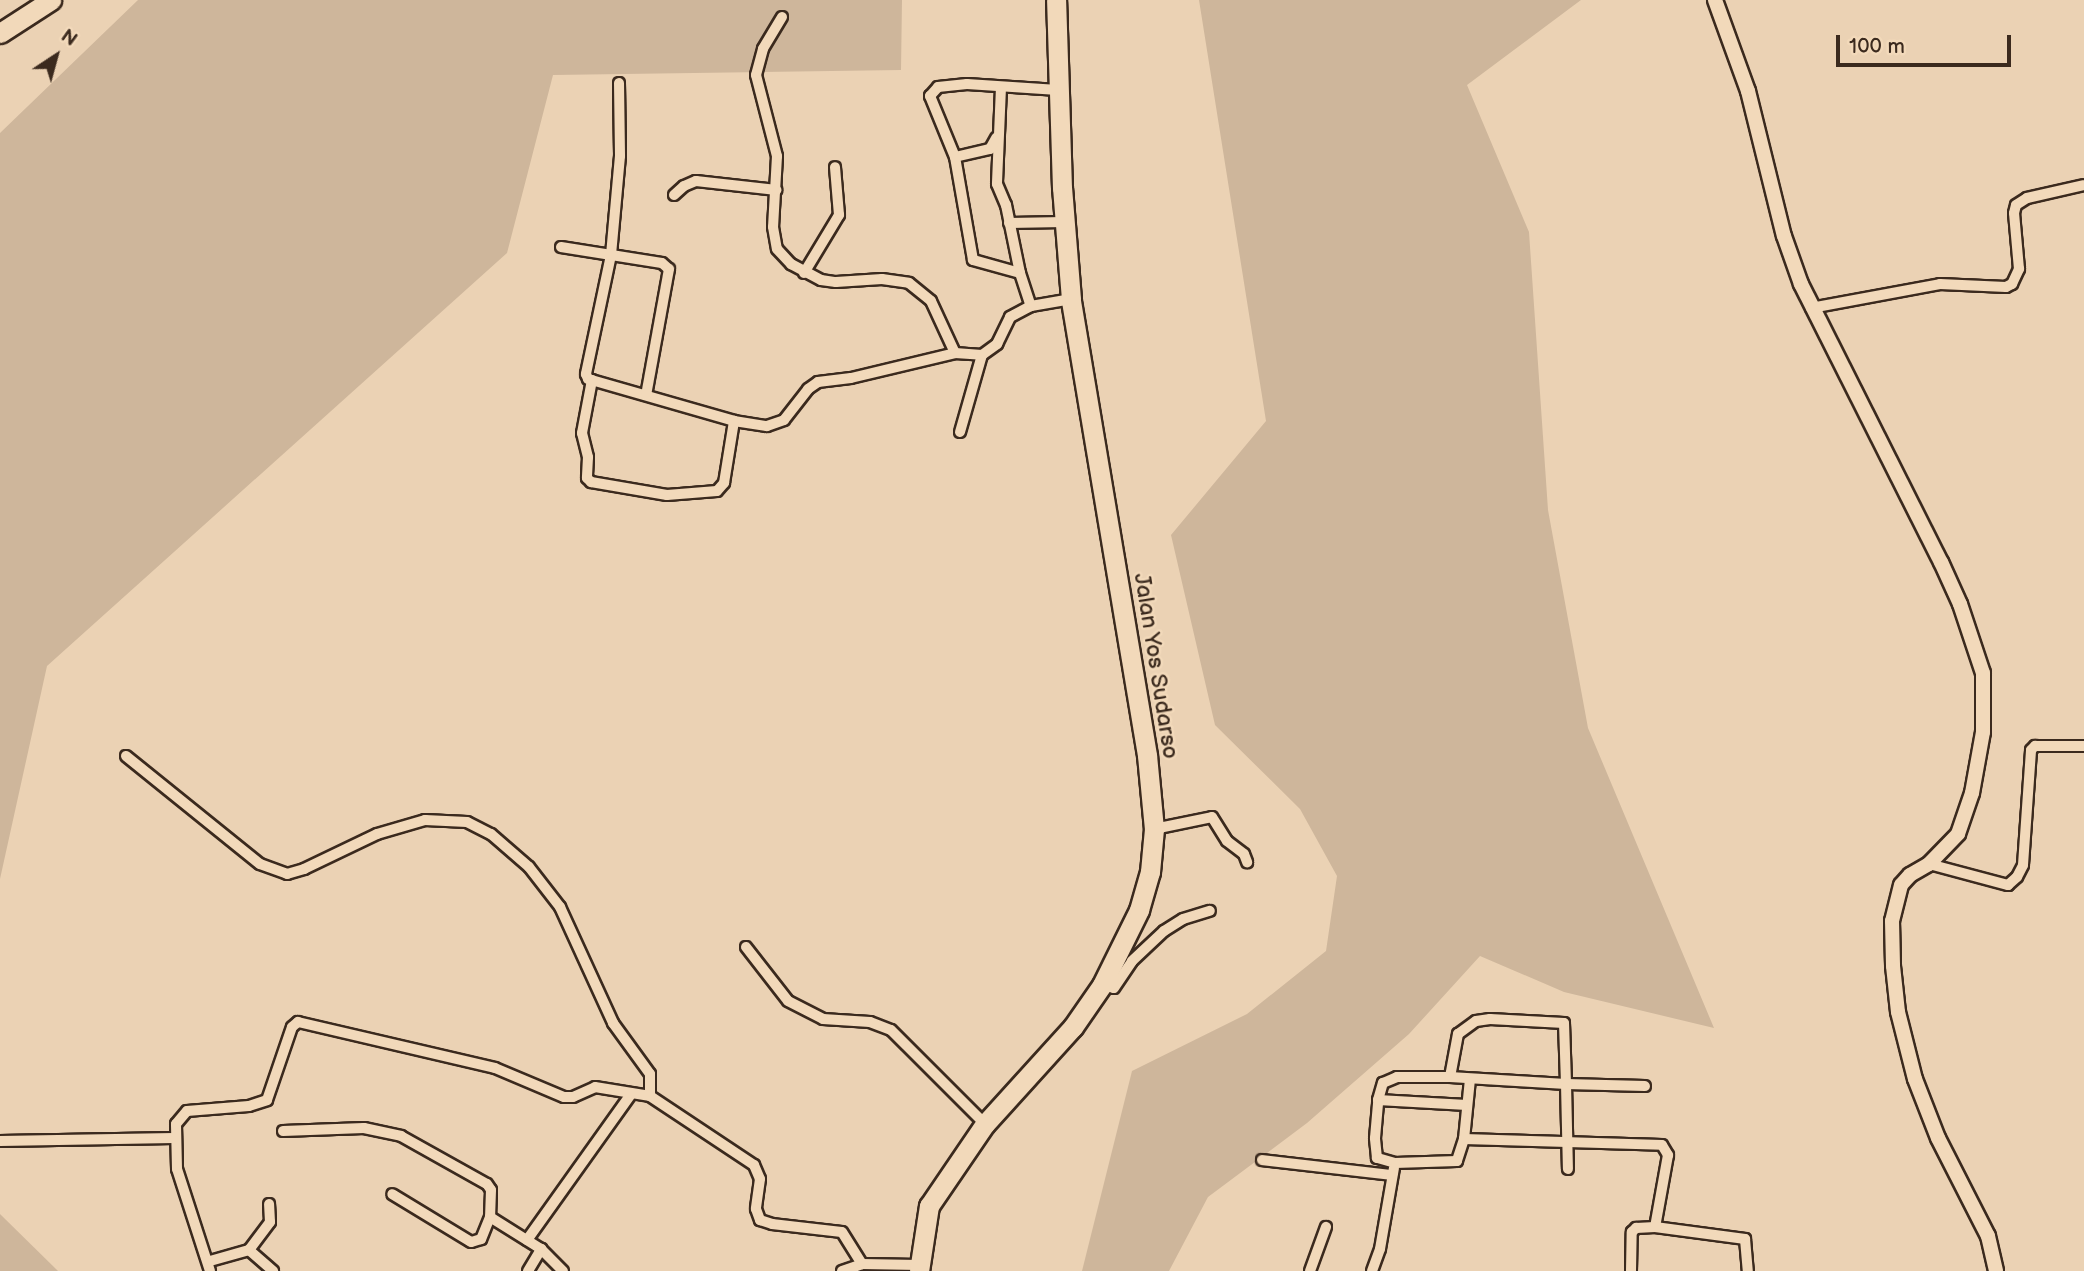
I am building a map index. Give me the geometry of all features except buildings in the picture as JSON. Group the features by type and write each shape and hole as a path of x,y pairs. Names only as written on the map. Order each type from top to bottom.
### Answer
{"highway":[{"path":"0,33 51,0"},
{"name":"Jalan Yos Sudarso","path":"919,1268 929,1206 985,1124 1073,1027 1102,985 1139,910 1150,872 1154,829 1147,755 1071,299 1064,222 1056,0"}],"street":[{"path":"1715,0 1745,79 1784,236 1811,308 1941,562 1964,615 1983,673 1983,732 1972,793 1958,834 1929,864 1905,879 1897,895 1892,921 1898,1012 1928,1112 1988,1237 1996,1271"},
{"path":"782,17 762,49 755,75 778,156 774,237 784,258 804,272 836,282 882,279 909,283 931,301 955,354"},
{"path":"619,83 620,156 611,255 586,374 592,380 734,421 775,425 789,415 808,389 818,382 851,378 955,354 982,355"},
{"path":"1020,273 973,260 955,157 931,100 931,92 938,88 967,84 1058,90"},
{"path":"1001,87 996,138 997,184 1031,306"},
{"path":"955,157 990,149 996,138"},
{"path":"804,272 839,215 835,167"},
{"path":"674,195 684,186 696,181 776,190"},
{"path":"1811,308 1940,284 2006,287 2012,284 2019,269 2014,213 2016,205 2027,198 2084,186"},
{"path":"1009,223 1064,222"},
{"path":"561,247 662,263 669,269 646,395"},
{"path":"960,432 982,355 997,344 1014,313 1031,306 1071,299"},
{"path":"592,380 582,433 588,457 587,478 591,482 667,495 717,491 724,483 734,421"},
{"path":"1929,864 2008,885 2017,877 2023,865 2031,750 2040,746 2084,746"},
{"path":"126,757 260,864 287,874 304,869 377,834 425,820 467,822 491,834 530,867 560,907 612,1023 650,1074 650,1096"},
{"path":"1154,829 1212,817 1227,842 1244,854 1247,862"},
{"path":"1102,985 1114,988 1132,961 1164,931 1183,919 1210,911"},
{"path":"746,947 776,990 797,1007 823,1019 870,1022 891,1030 985,1124"},
{"path":"1450,1077 1458,1034 1476,1021 1564,1023 1568,1169"},
{"path":"269,1204 270,1222 249,1250 210,1266 177,1169 174,1138 176,1124 187,1111 249,1106 267,1100 292,1027 299,1022 495,1068 564,1097 573,1097 595,1087 650,1096 754,1165 760,1178 756,1209 760,1220 772,1224 842,1232 862,1264"},
{"path":"1470,1079 1464,1139 1457,1161 1380,1161 1376,1155 1378,1100 1381,1086 1387,1080 1450,1077 1645,1086"},
{"path":"527,1240 631,1094"},
{"path":"1378,1100 1467,1105"},
{"path":"284,1131 364,1128 401,1136 487,1184 491,1190 490,1217 481,1239 471,1242 392,1194"},
{"path":"0,1142 174,1138"},
{"path":"1464,1139 1655,1144 1665,1148 1668,1155 1654,1227"},
{"path":"1262,1160 1392,1175"},
{"path":"1372,1271 1380,1249 1395,1163"},
{"path":"490,1217 541,1249 563,1271"},
{"path":"1310,1271 1326,1227"},
{"path":"1631,1271 1632,1232 1636,1228 1654,1227 1745,1238 1748,1271"},
{"path":"528,1271 541,1249"},
{"path":"249,1250 273,1271"},
{"path":"842,1271 862,1264 919,1268"}],"shaded area":[{"path":"138,0 902,0 901,70 553,75 507,253 47,666 0,879 0,133"},
{"path":"1199,0 1581,0 1467,85 1529,232 1548,510 1588,728 1714,1028 1564,992 1480,956 1409,1034 1307,1123 1208,1197 1169,1271 1082,1271 1132,1071 1247,1014 1326,951 1337,876 1300,809 1215,725 1171,535 1266,421"},
{"path":"0,1214 58,1271 0,1271"}]}
